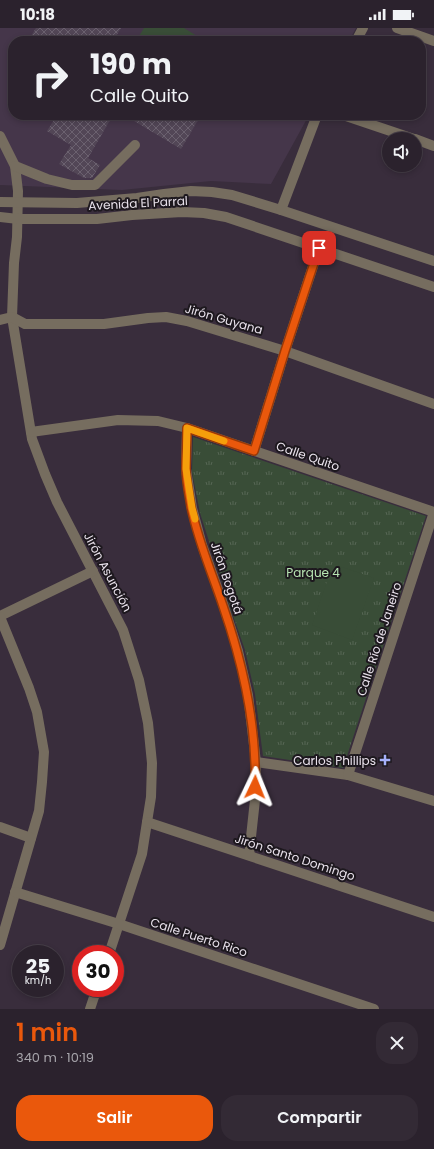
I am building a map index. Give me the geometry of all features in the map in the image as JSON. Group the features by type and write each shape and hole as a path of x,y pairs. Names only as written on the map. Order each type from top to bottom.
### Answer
{"street":[{"path":"397,28 420,36"},
{"path":"281,210 315,120"},
{"path":"358,120 393,132"},
{"path":"0,136 15,166 47,179 72,185 95,185 135,145"},
{"path":"422,142 434,146"},
{"name":"Jirón Asunción","path":"15,166 18,219 14,263 12,317 32,439 57,502 111,603 123,630 139,680 148,723 152,763 151,797 142,854 112,945"},
{"name":"Avenida El Parral","path":"0,202 77,203 137,198 191,191 212,192 232,195 281,210 434,261"},
{"name":"Avenida El Parral","path":"0,217 18,219 97,219 161,212 204,214 226,218 434,287"},
{"path":"254,451 319,248"},
{"path":"0,320 12,317"},
{"name":"Jirón Guyana","path":"12,317 25,324 104,324 166,317 187,321 285,351 434,404"},
{"name":"Calle Quito","path":"31,432 118,420 158,421 187,428 434,512"},
{"name":"Jirón Bogotá","path":"187,428 186,469 192,508 202,545 238,651 248,695 256,762 255,800 249,855"},
{"name":"Calle Río de Janeiro","path":"348,775 434,512"},
{"path":"0,944 2,932 16,892 39,811 44,752 38,712 0,616 93,571"},
{"path":"256,762 348,775 434,801"},
{"name":"Jirón Santo Domingo","path":"147,822 434,916"},
{"path":"0,828 31,838"},
{"name":"Calle Puerto Rico","path":"16,892 119,924 374,1009"},
{"path":"90,1009 94,997"}],"shaded area":[{"path":"0,28 356,28 352,36 8,36 8,120 306,120 271,184 211,181 122,190 0,185"}],"green space":[{"path":"144,28 184,28 197,36 139,36"},
{"name":"Parque 4","path":"193,437 426,516 343,768 263,756 255,694 245,650 200,513 192,472"},
{"path":"333,564 374,578 352,640 312,625"}],"building":[{"path":"36,28 121,28 116,36 31,36"},
{"path":"54,120 110,120 88,158 100,165 92,178 84,178 59,164 71,145 47,131"},
{"path":"132,120 198,120 181,149"}],"slow traffic":[{"path":"195,519 186,469 187,428 224,441"}],"place":[{"name":"Carlos Phillips","path":"385,760"}],"route":[{"path":"255,787 256,762 248,695 238,651 202,545 192,508 186,469 187,428 254,451 319,248"}]}
